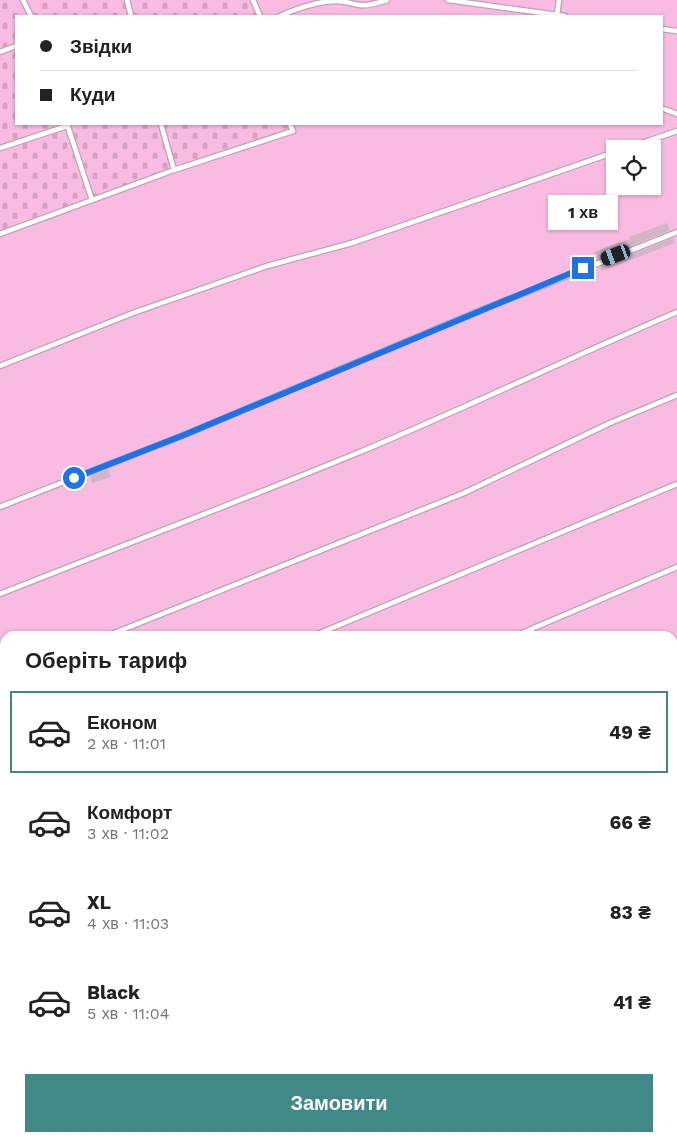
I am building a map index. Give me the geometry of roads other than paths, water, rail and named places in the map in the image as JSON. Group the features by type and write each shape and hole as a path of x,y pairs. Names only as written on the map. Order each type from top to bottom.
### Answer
{"lane":[{"path":"24,0 31,15"},
{"path":"127,0 131,15"},
{"path":"253,0 260,15"},
{"path":"282,15 305,6 322,2 338,1 361,6 387,0"},
{"path":"448,0 558,15 559,0"},
{"path":"663,29 677,31"},
{"path":"0,52 15,46"},
{"path":"663,109 677,114"},
{"path":"0,148 67,125 92,200"},
{"path":"161,125 174,170"},
{"path":"0,234 174,170 292,131 290,125"},
{"path":"651,140 677,131"},
{"path":"0,366 133,313 267,266 352,244 606,155"},
{"path":"0,507 184,435 492,305 677,232"},
{"path":"0,594 355,454 677,312"},
{"path":"119,631 464,493 610,423 677,395"},
{"path":"325,631 677,484"},
{"path":"527,631 677,567"}]}
